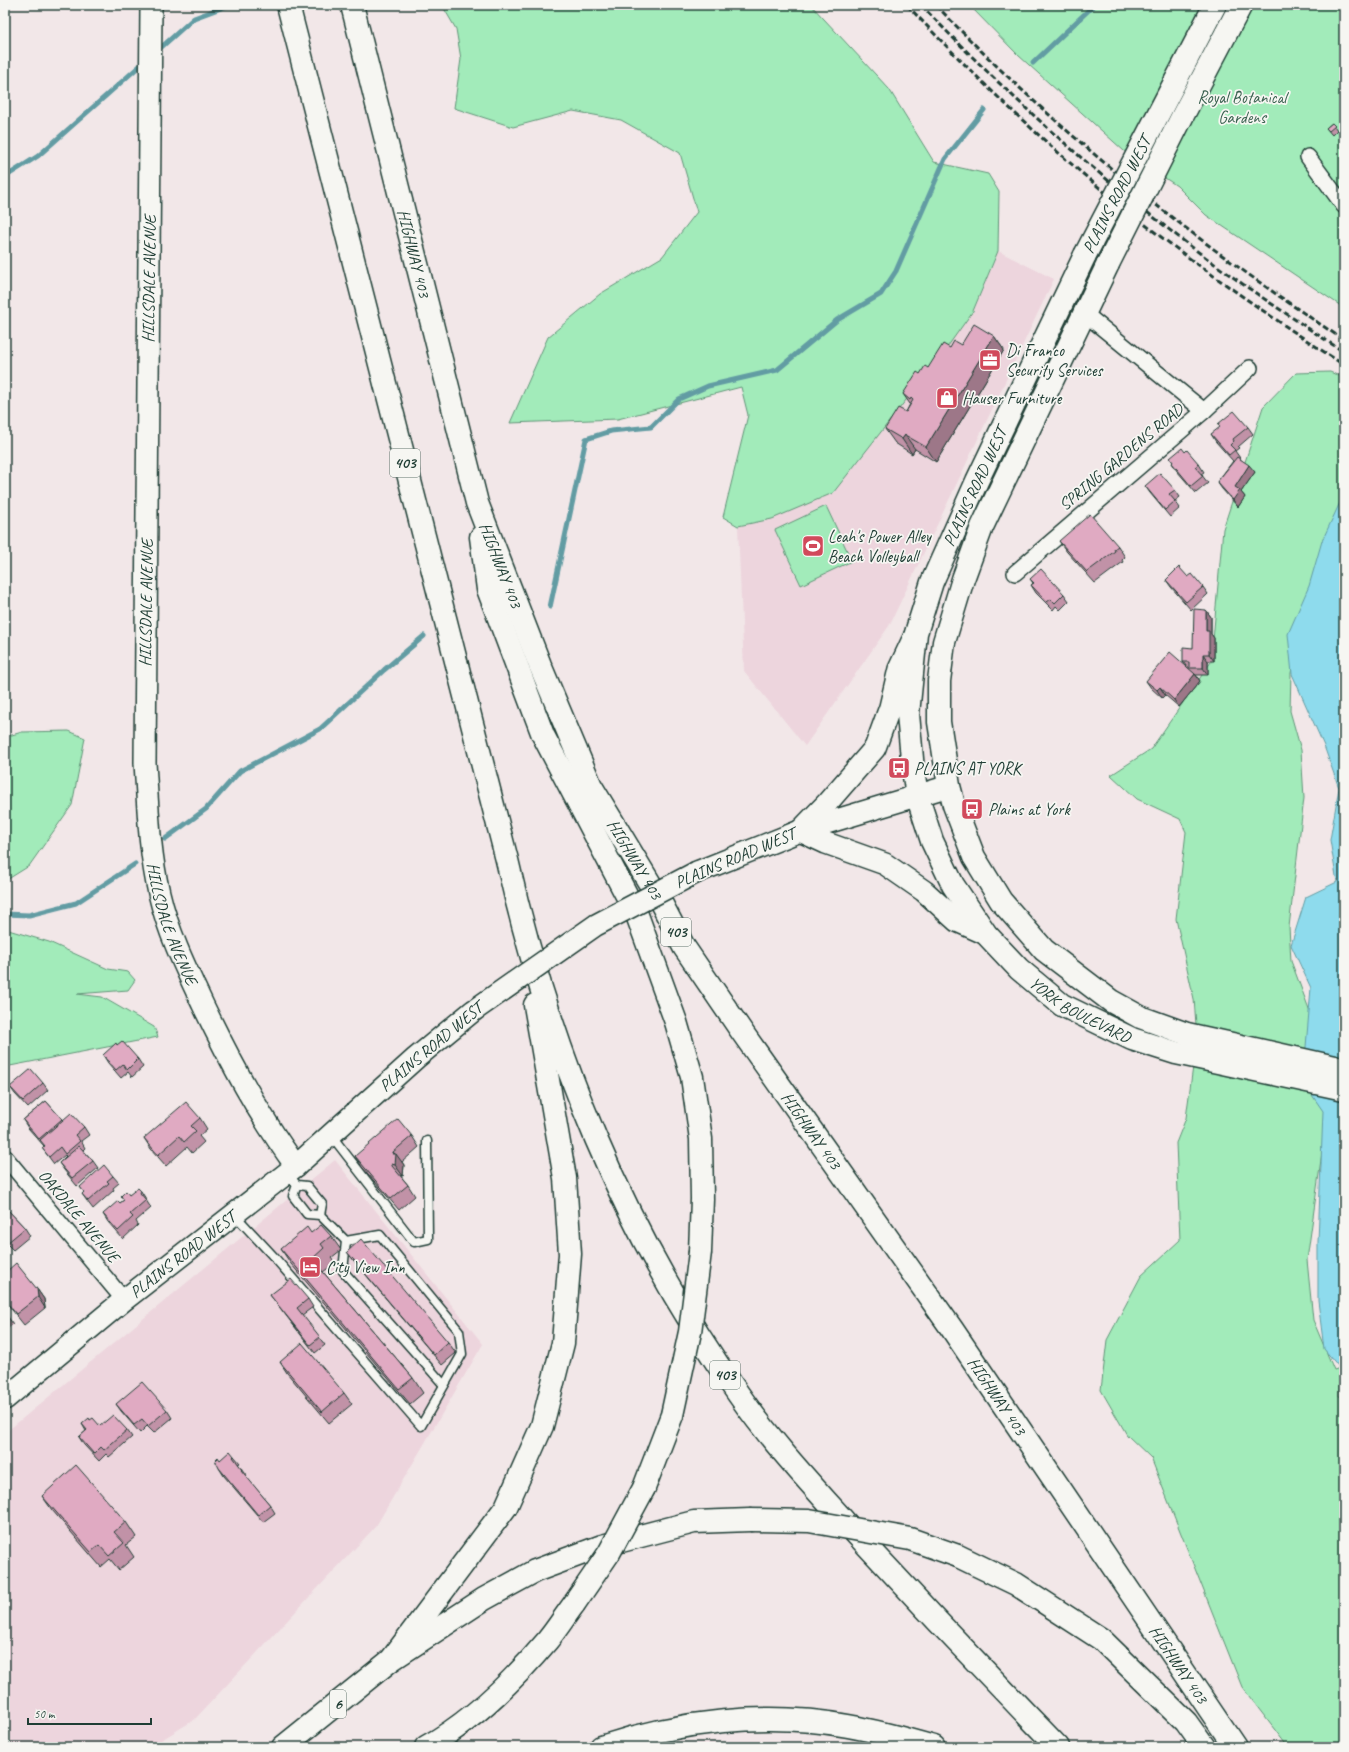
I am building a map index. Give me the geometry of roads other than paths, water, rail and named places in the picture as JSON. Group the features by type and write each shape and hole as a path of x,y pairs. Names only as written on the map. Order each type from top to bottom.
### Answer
{"main road":[{"name":"HILLSDALE AVENUE","path":"151,5 145,763 149,826 159,893 181,959 230,1061 283,1148 293,1175"},
{"name":"403","path":"288,5 505,853 520,921 566,1066 592,1130 630,1215 688,1318 739,1397 808,1481 875,1555 1058,1747"},
{"name":"HIGHWAY 403","path":"352,5 477,503 540,665 591,786 658,897 684,947 956,1336 1235,1747"},
{"name":"PLAINS ROAD WEST","path":"917,796 908,714 916,633 932,582 977,482 1085,255 1214,5"},
{"name":"PLAINS ROAD WEST","path":"5,1398 124,1300 234,1214 293,1175 330,1135 416,1058 473,1011 596,925 697,872 800,831 949,786 939,722 939,681 944,642 963,579 982,528 1084,312 1182,117 1241,5"},
{"path":"426,1747 448,1735 475,1714 546,1641 574,1604 609,1553 644,1488 672,1414 690,1332 700,1252 702,1199 701,1139 692,1077 676,1022 637,915 540,728 488,589 477,503"},
{"path":"916,633 899,669 890,707 875,748 828,802 800,831 826,843 885,864 924,891 958,921 986,934"},
{"name":"YORK BOULEVARD","path":"949,786 954,805 974,857 1001,901 1044,950 1111,1001 1140,1017 1187,1034 1344,1069"},
{"name":"YORK BOULEVARD","path":"917,796 932,841 953,885 986,934 1019,969 1062,1005 1132,1039 1176,1053 1344,1089"},
{"path":"391,1660 506,1508 542,1426 563,1342 570,1254 565,1178 520,921"},
{"path":"391,1660 484,1599 535,1571 602,1546 694,1522 750,1520 809,1521 910,1539 958,1556 1016,1584 1101,1638 1186,1722 1204,1747"},
{"name":"6","path":"284,1747 391,1660"},
{"path":"601,1747 662,1729 756,1719 801,1720 847,1725 897,1736 934,1747"}],"street":[{"path":"1308,157 1344,206"},
{"path":"1084,312 1204,411"},
{"name":"SPRING GARDENS ROAD","path":"1015,573 1204,411 1250,368"},
{"name":"OAKDALE AVENUE","path":"5,1156 124,1300"}],"lane":[{"path":"330,1135 414,1242 428,1239 427,1141"},
{"path":"293,1175 293,1196 307,1214 320,1215 346,1241 344,1271 444,1385"},
{"path":"293,1175 307,1186 322,1204 320,1215"},
{"path":"234,1214 274,1257 421,1426 462,1354 459,1331 380,1235 346,1241"}],"water":[{"path":"1344,494 1344,1373 1324,1349 1318,1301 1318,1242 1323,1111 1303,1082 1311,988 1291,945 1306,897 1337,882 1330,840 1339,788 1324,746 1292,674 1288,634 1309,586 1322,541"}],"waterway":[{"path":"156,52 194,18 229,5"},
{"path":"1033,63 1094,5"},
{"path":"5,177 38,156 144,62"},
{"path":"550,607 586,439 611,431 651,427 679,399 708,386 777,370 837,320 881,294 896,271 945,159 984,110"},
{"path":"165,839 206,809 240,771 320,729 384,670 424,636"},
{"path":"5,914 29,915 76,903 135,864"}],"railway":[{"path":"907,5 996,95 1058,153 1090,180 1123,207 1225,284 1344,365"},
{"path":"921,5 1007,91 1067,146 1129,198 1228,274 1344,352"},
{"path":"936,5 1031,98 1130,184 1235,264 1344,340"}],"place":[{"name":"Di Franco Security Services","path":"990,360"},
{"name":"Hauser Furniture","path":"947,398"},
{"name":"Leah's Power Alley Beach Volleyball","path":"813,546"},
{"name":"PLAINS AT YORK","path":"899,768"},
{"name":"Plains at York","path":"972,809"},
{"name":"City View Inn","path":"310,1267"}],"park label":[{"name":"Royal Botanical Gardens","path":"1242,107"}]}
